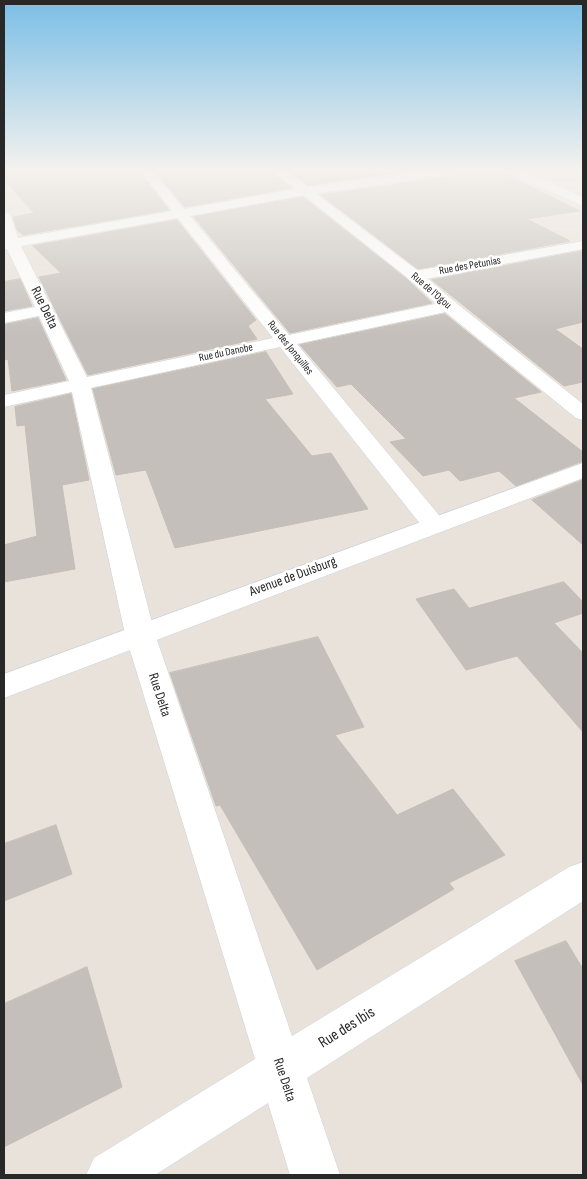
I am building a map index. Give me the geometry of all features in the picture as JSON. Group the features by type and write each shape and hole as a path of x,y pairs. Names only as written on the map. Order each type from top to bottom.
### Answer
{"street":[{"path":"7,235 90,225"},
{"name":"Rue des Jonquilles","path":"191,225 434,525"},
{"name":"Rue de l'Ogou","path":"349,225 415,276 448,306 583,414"},
{"name":"Rue Delta","path":"7,235 46,310 80,384 140,634 315,1175"},
{"name":"Rue des Petunias","path":"415,276 583,245"},
{"name":"Rue du Danobe","path":"4,401 448,306"},
{"path":"4,318 46,310"},
{"name":"Avenue de Duisburg","path":"4,686 583,470"},
{"name":"Rue des Ibis","path":"111,1175 583,880"}],"building":[{"path":"15,225 81,225 23,235 17,230"},
{"path":"149,225 181,225 256,320 248,326 257,339 88,375 39,277 61,273 33,246"},
{"path":"201,225 338,225 408,280 432,303 290,333"},
{"path":"360,225 539,225 570,241 418,269"},
{"path":"583,251 583,322 555,329 583,349 583,382 564,386 432,280"},
{"path":"20,279 32,306 4,311 4,282"},
{"path":"445,314 541,392 514,398 583,452 583,461 516,486 499,471 460,481 449,470 423,476 390,442 406,439 351,384 337,387 300,345"},
{"path":"38,318 66,380 12,391 8,359 4,360 4,325"},
{"path":"266,352 293,394 265,399 312,456 331,453 368,509 175,548 146,470 116,475 93,389"},
{"path":"71,394 89,480 62,485 75,569 4,582 4,545 37,536 25,425 17,426 15,407"},
{"path":"583,480 583,545 532,500"},
{"path":"564,582 583,602 583,613 554,623 583,653 583,732 517,656 466,670 416,599 454,589 469,608"},
{"path":"318,637 364,727 335,735 397,815 453,789 505,855 449,883 454,889 317,970 220,805 216,806 170,673"},
{"path":"56,825 72,874 4,901 4,844"},
{"path":"566,941 583,969 583,1085 515,961"},
{"path":"87,967 122,1087 4,1147 4,1004"}]}
